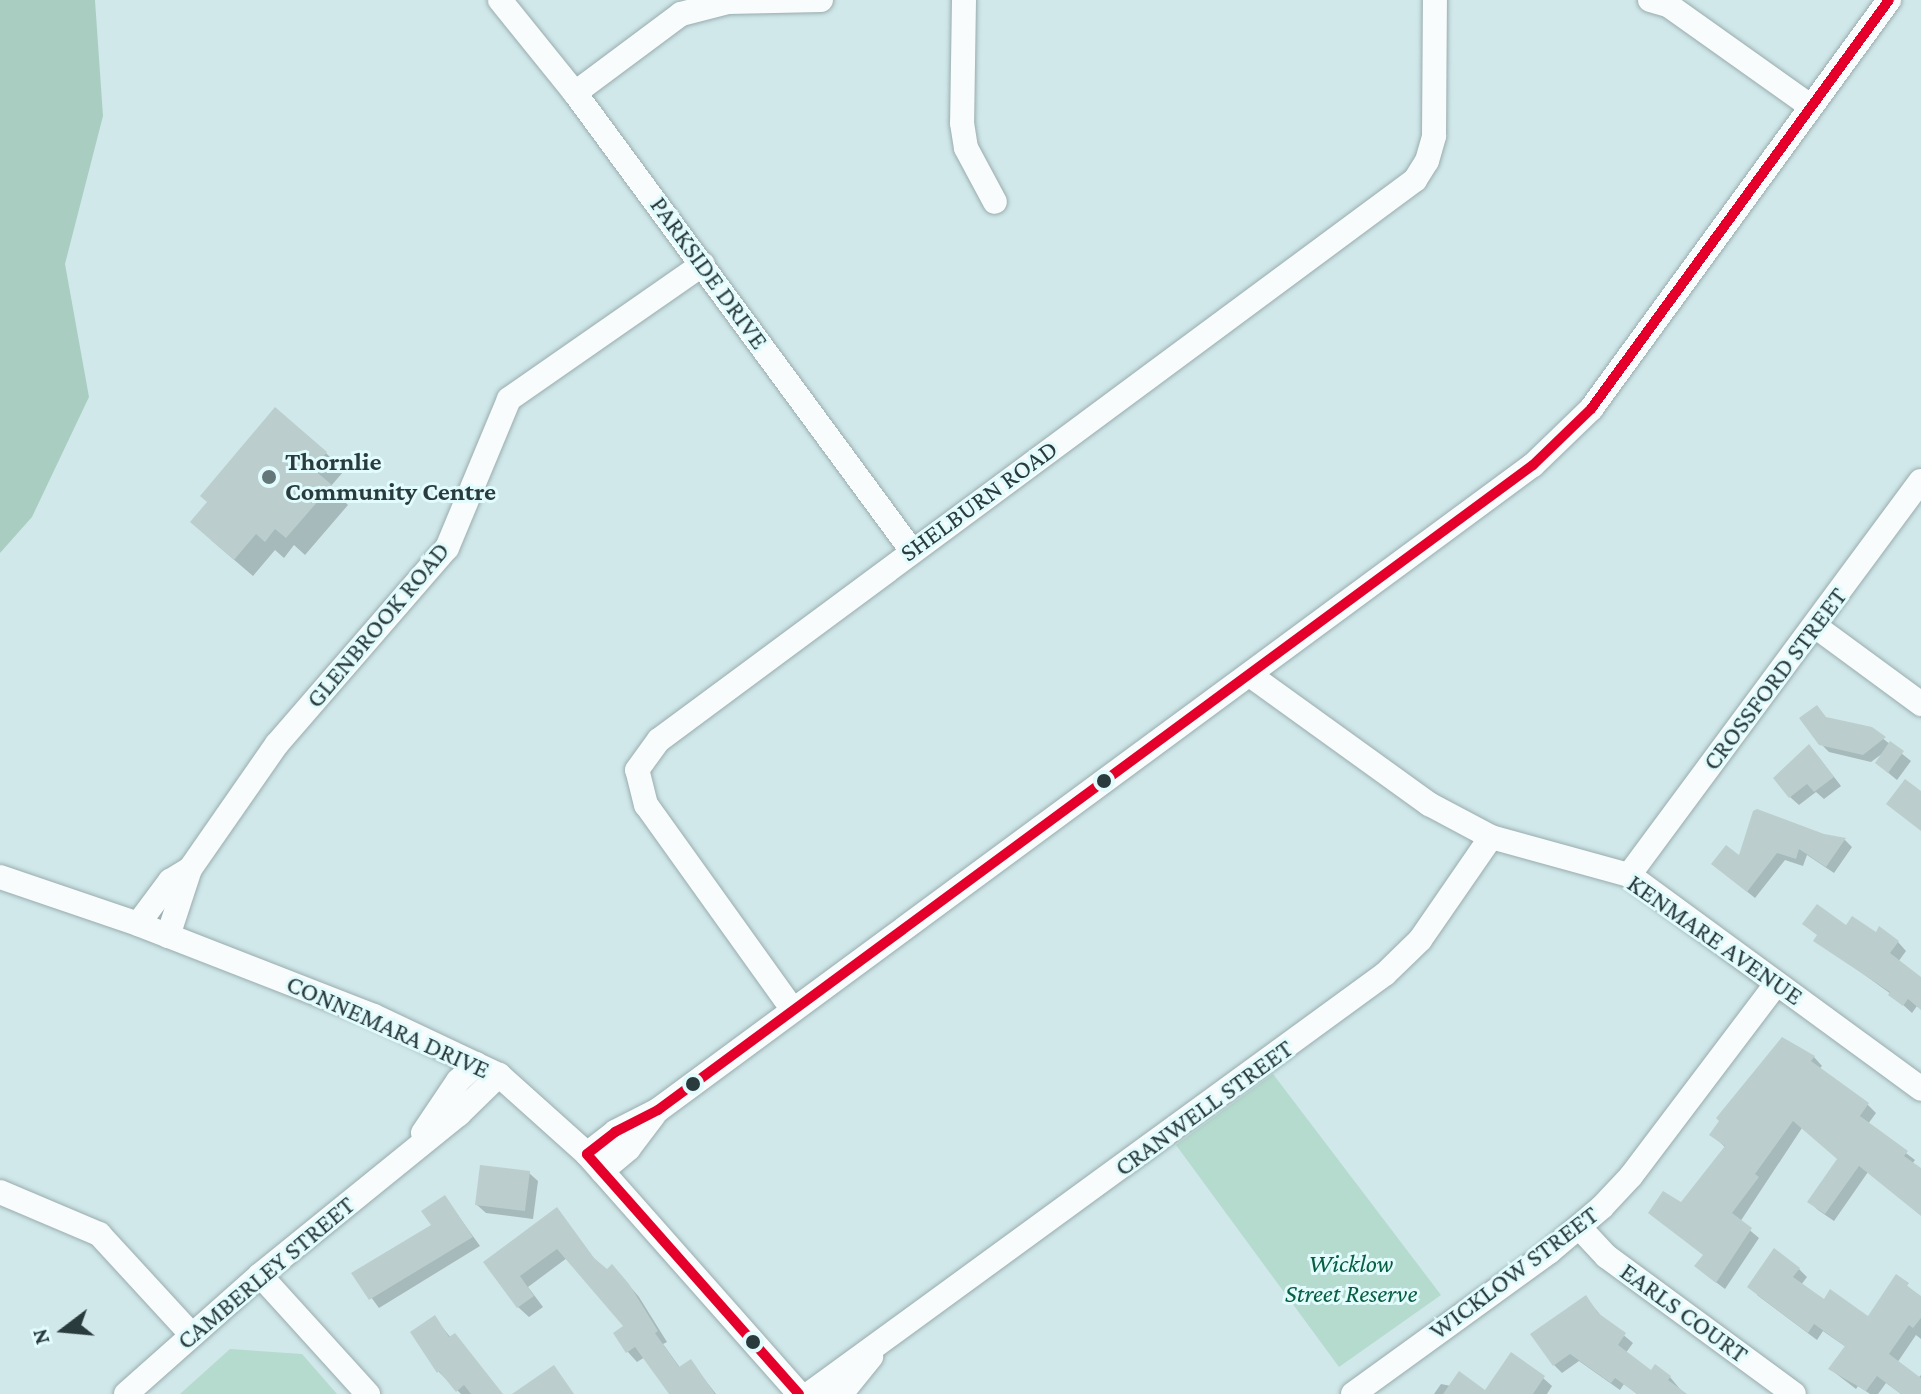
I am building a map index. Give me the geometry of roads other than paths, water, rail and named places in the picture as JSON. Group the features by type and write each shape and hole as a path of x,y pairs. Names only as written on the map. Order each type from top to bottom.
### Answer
{"street":[{"name":"PARKSIDE DRIVE","path":"500,0 575,93 703,264 912,551"},
{"path":"575,93 681,14 728,2 821,0"},
{"path":"964,0 962,123 966,148 995,202"},
{"name":"SHELBURN ROAD","path":"793,1010 646,805 637,770 659,740 1415,180 1427,161 1434,136 1435,0"},
{"path":"1650,0 1668,5 1810,106"},
{"path":"595,1162 615,1132 658,1110 1503,489 1565,437 1591,409 1889,0"},
{"name":"GLENBROOK ROAD","path":"168,936 190,869 277,744 447,548 509,399 703,264"},
{"name":"CROSSFORD STREET","path":"1629,875 1921,481"},
{"path":"1815,626 1921,704"},
{"name":"KENMARE AVENUE","path":"1250,675 1429,804 1491,837 1629,875 1921,1089"},
{"name":"CRANWELL STREET","path":"809,1394 857,1356 883,1342 1385,974 1420,940 1491,837"},
{"name":"GLENBROOK ROAD","path":"138,924 170,881 190,869"},
{"name":"CONNEMARA DRIVE","path":"0,877 138,924 374,1016 499,1075 595,1162 799,1394"},
{"name":"WICKLOW STREET","path":"1353,1394 1579,1227 1629,1179 1776,984"},
{"name":"CAMBERLEY STREET","path":"408,1154 458,1081 476,1064"},
{"name":"CAMBERLEY STREET","path":"126,1394 260,1275 459,1114 499,1075"},
{"path":"0,1192 99,1234 192,1335"},
{"name":"EARLS COURT","path":"1579,1227 1606,1256 1794,1394"},
{"path":"260,1275 368,1394"},
{"name":"CRANWELL STREET","path":"841,1394 883,1342"}],"place":[{"name":"Thornlie Community Centre","path":"269,477"}],"park label":[{"name":"Wicklow Street Reserve","path":"1351,1279"}]}
